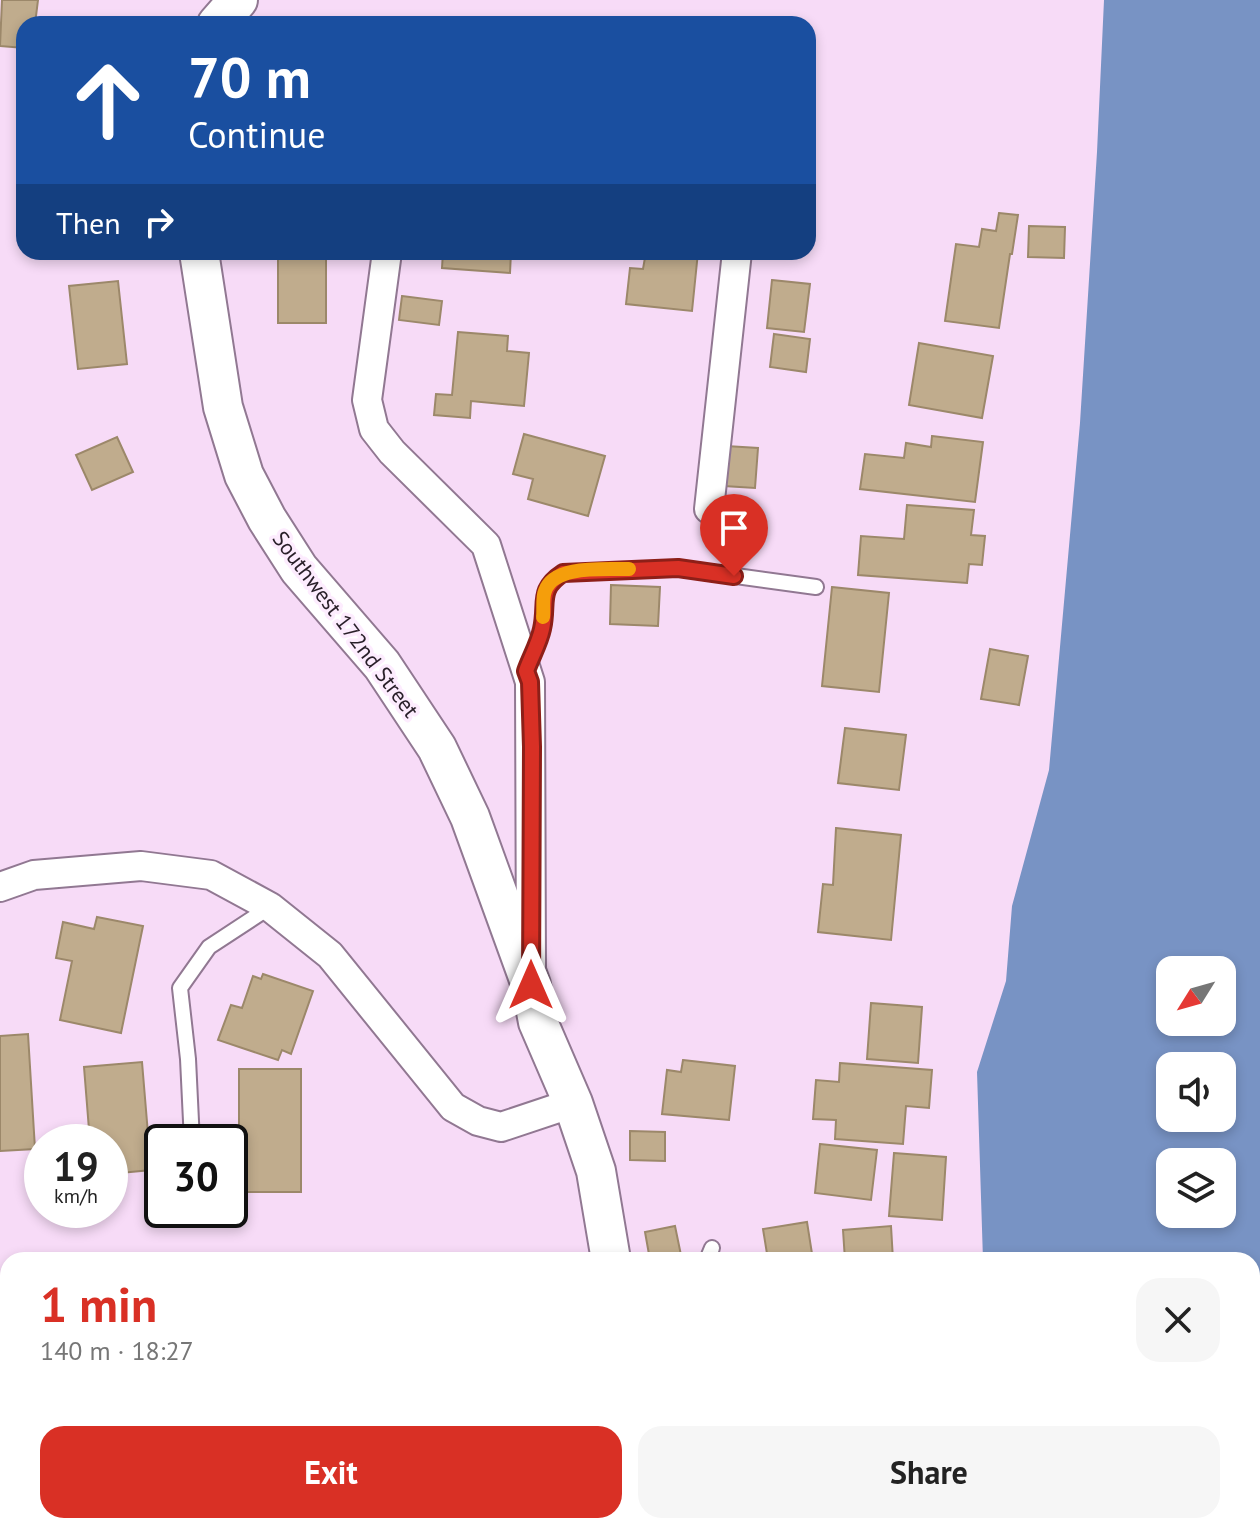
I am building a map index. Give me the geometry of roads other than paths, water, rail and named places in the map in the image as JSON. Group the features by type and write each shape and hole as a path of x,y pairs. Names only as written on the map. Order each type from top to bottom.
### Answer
{"street":[{"path":"224,16 238,0"},
{"name":"Southwest 172nd Street","path":"200,260 223,407 244,475 299,569 382,665 437,748 470,817 531,985 538,1022 573,1103 596,1171 610,1252"},
{"path":"386,260 367,400 374,429 392,452 486,545 530,682 531,985"},
{"path":"709,509 736,260"},
{"path":"0,887 34,875 141,866 211,875 270,907 330,955 453,1107 478,1121 501,1127 573,1103"}],"lane":[{"path":"526,671 542,629 545,591 553,579 563,573 678,568 816,587"},
{"path":"191,1124 180,988 209,947 270,907"}],"water":[{"path":"1104,0 1260,0 1260,1252 983,1252 977,1072 1006,981 1012,906 1049,770 1080,423"}]}
